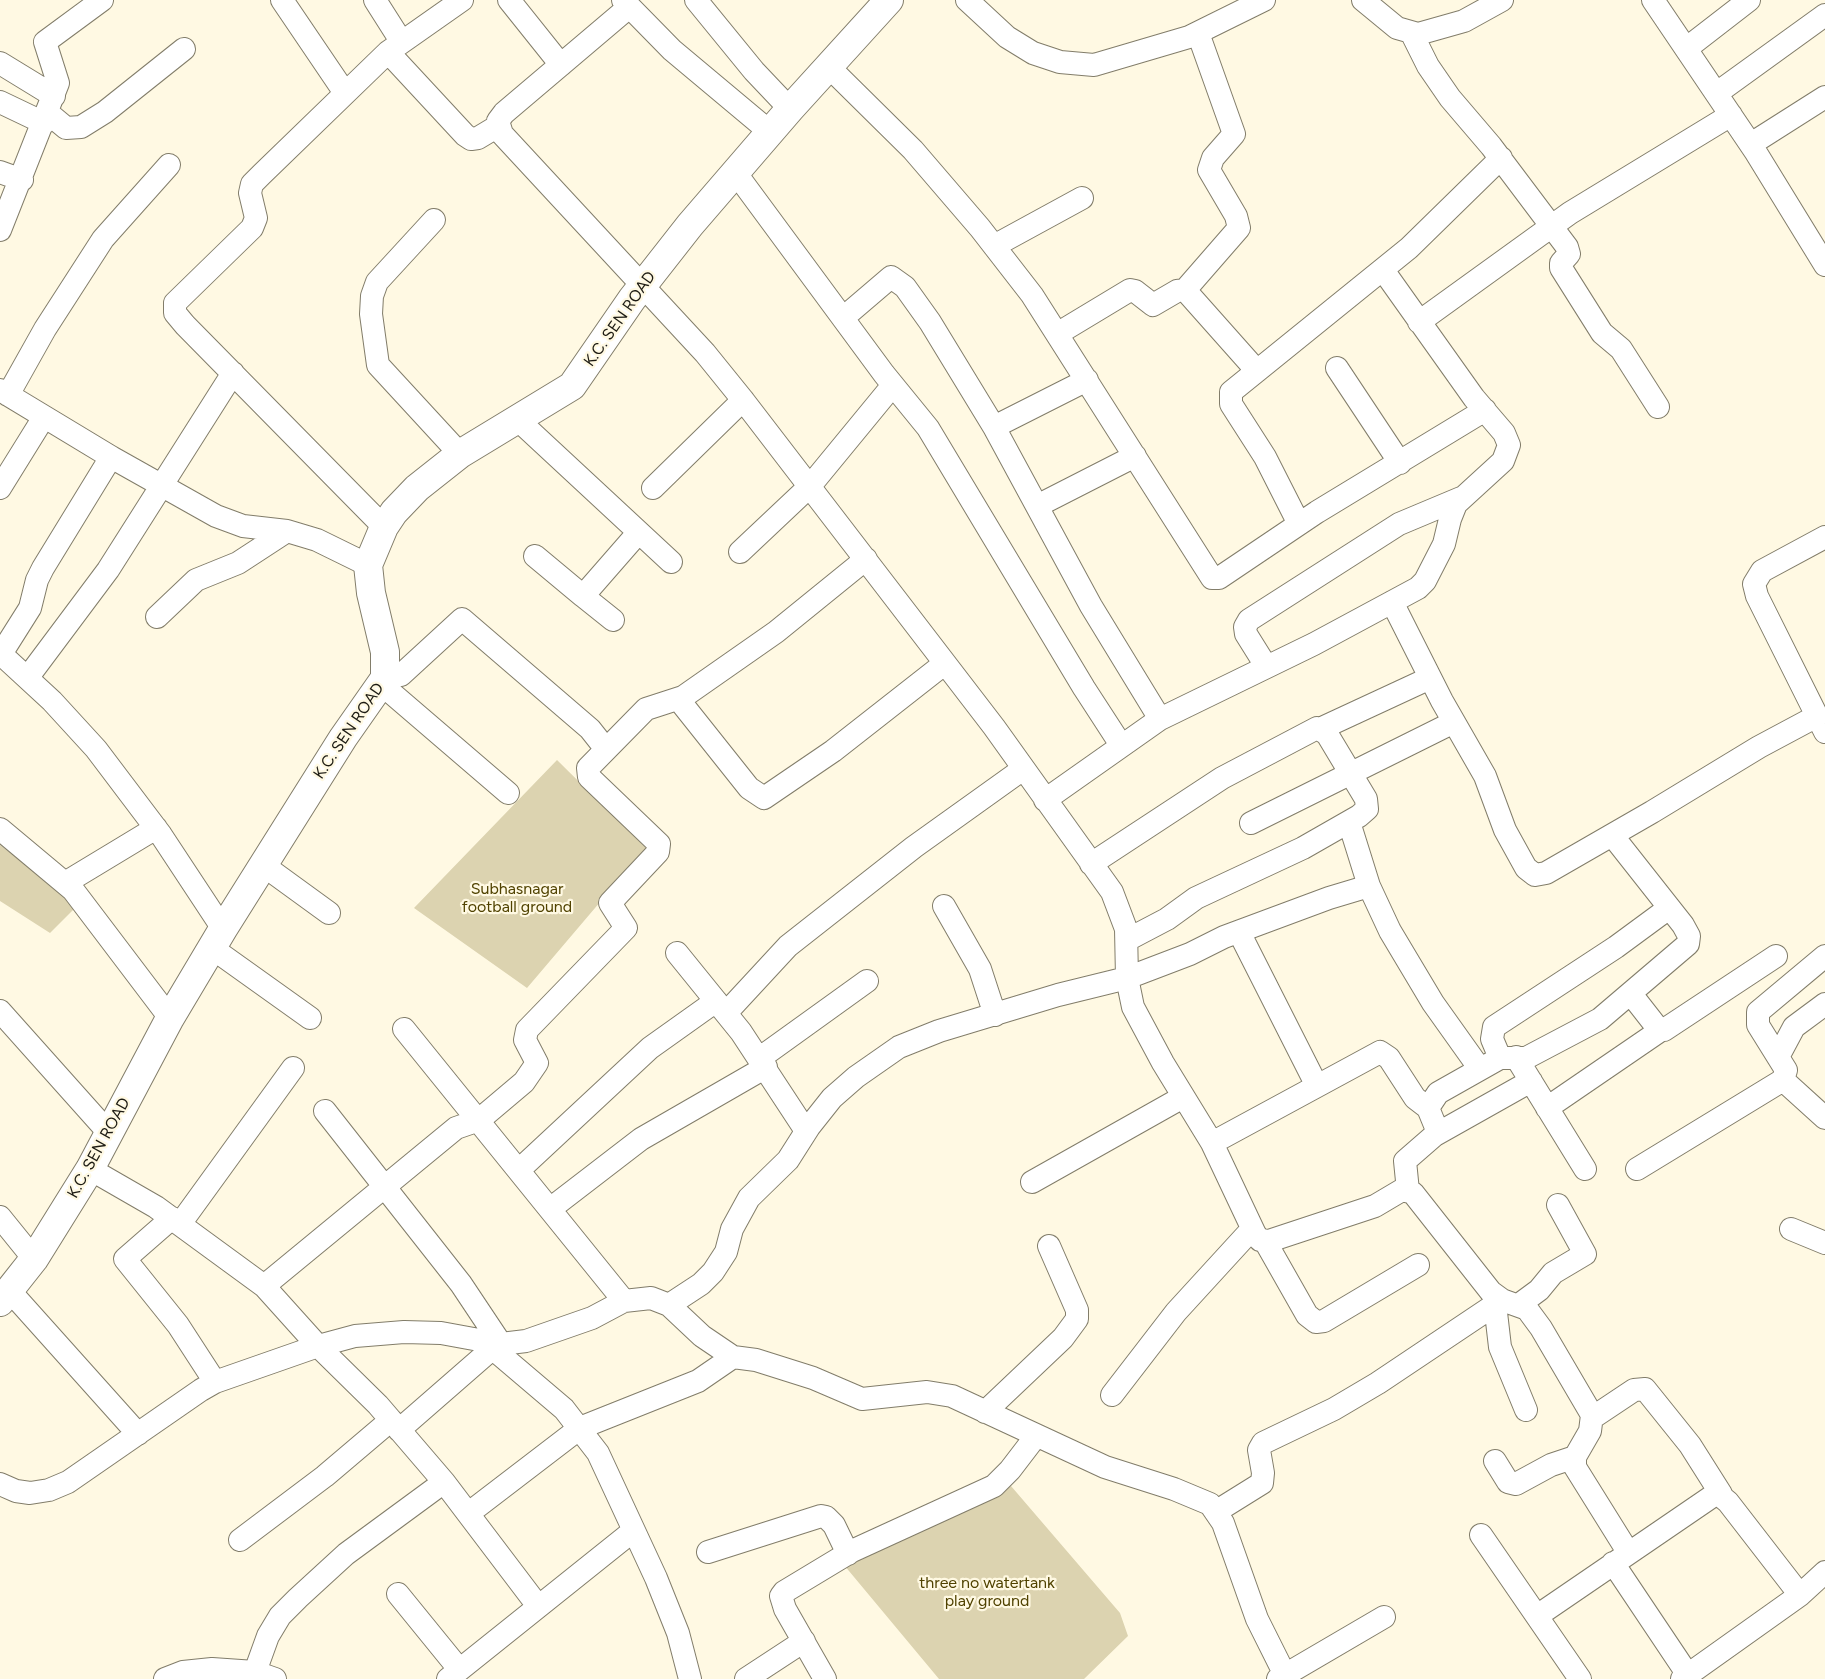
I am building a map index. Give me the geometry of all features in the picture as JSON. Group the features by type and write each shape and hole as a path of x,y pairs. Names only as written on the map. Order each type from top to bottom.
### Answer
{"street":[{"path":"0,230 22,180 58,83 45,42 102,0"},
{"path":"282,0 345,93"},
{"path":"375,0 395,46 465,135 471,139 478,138 498,126 504,113 561,65 626,3 672,50 770,132"},
{"path":"384,527 175,314 174,303 252,228 256,218 250,193 252,183 395,46 462,0"},
{"path":"508,0 561,65"},
{"path":"696,0 754,71 790,109"},
{"name":"K.C. SEN ROAD","path":"5,1296 34,1259 90,1169 170,1018 218,938 343,738 383,681 385,652 371,593 368,565 393,512 417,488 460,454 572,386 643,285 735,172 889,0"},
{"path":"967,0 1016,44 1060,62 1094,65 1198,33 1255,2"},
{"path":"1363,0 1396,28 1412,34 1443,29 1483,12 1502,0"},
{"path":"1653,0 1688,48 1751,144 1825,265"},
{"path":"1688,48 1749,0"},
{"path":"1717,93 1825,15"},
{"path":"1057,334 1130,290 1135,291 1153,305 1177,291 1185,290 1239,228 1236,216 1209,170 1213,158 1233,138 1234,134 1198,33"},
{"path":"1412,34 1438,82 1501,158 1569,251 1561,263 1562,270 1602,333 1621,350 1658,406"},
{"path":"0,63 66,128 81,127 105,112 184,49"},
{"path":"829,67 913,150 1032,295 1205,570 1214,578 1223,575 1299,524 1485,410"},
{"path":"1751,144 1825,97"},
{"path":"0,102 49,111"},
{"path":"1419,322 1552,226 1731,115"},
{"path":"498,126 502,134 643,285 743,400 866,559 1023,769 1118,902 1127,940 1127,978 1133,1007 1183,1097 1212,1143 1258,1235 1307,1315 1316,1322 1324,1321 1418,1265"},
{"path":"1299,524 1280,483 1230,399 1233,388 1383,270 1501,158"},
{"path":"169,165 103,239 4,393 160,486 230,522 287,531 317,540 368,565"},
{"path":"0,172 22,180"},
{"path":"735,172 946,456 1084,688 1121,745"},
{"path":"994,246 1082,198"},
{"path":"434,220 377,282 372,296 371,314 378,365 460,454"},
{"path":"1266,666 1246,634 1245,627 1249,620 1399,524 1461,498 1503,461 1508,449 1504,433 1419,322 1383,270"},
{"path":"843,318 887,279 891,277 899,280 930,322 994,428 1091,606 1160,719"},
{"path":"1185,290 1257,371"},
{"path":"1338,368 1400,463"},
{"path":"28,677 108,570 233,373"},
{"path":"994,428 1087,380"},
{"path":"740,552 810,486 894,385"},
{"path":"653,488 743,400"},
{"path":"0,488 44,417"},
{"path":"518,419 671,562"},
{"path":"1037,506 1135,456"},
{"path":"111,458 43,568 37,580 30,608 0,653 28,677 96,749 156,828 218,938 276,991 310,1018"},
{"path":"1045,800 1160,719 1314,644 1392,602 1425,581 1444,544 1450,519 1461,498"},
{"path":"157,617 196,580 238,562 287,531"},
{"path":"583,596 638,533"},
{"path":"1392,602 1430,678 1485,777 1505,830 1530,872 1539,876 1759,747 1821,724 1757,596 1754,584 1762,572 1825,537"},
{"path":"535,556 613,620"},
{"path":"264,1286 456,1128 479,1120 531,1075 537,1063 525,1040 527,1030 626,928 609,903 658,852 659,844 589,777 588,768 605,748 646,709 679,700 776,632 866,559"},
{"path":"508,793 383,681 401,675 462,619 590,729 605,748"},
{"path":"679,700 749,788 764,798 833,751 944,664"},
{"path":"1091,864 1222,778 1430,678"},
{"path":"1251,823 1454,722"},
{"path":"1127,940 1167,919 1196,898 1303,848 1365,811 1367,805 1351,774 1327,734 1320,729"},
{"path":"519,1170 650,1048 721,1007 788,946 915,847 1023,769"},
{"path":"1349,822 1369,886 1390,931 1433,1003 1480,1069"},
{"path":"65,883 156,828"},
{"path":"0,829 65,883 89,908 170,1018"},
{"path":"1428,1108 1438,1093 1480,1069 1508,1058 1533,1055 1600,1019 1688,944 1688,932 1612,835"},
{"path":"263,865 329,913"},
{"path":"669,1305 701,1284 713,1272 726,1252 732,1229 749,1198 788,1160 806,1131 832,1098 856,1077 899,1047 939,1031 995,1016 1058,995 1127,978 1239,932 1329,898 1369,886"},
{"path":"944,906 980,969 995,1016"},
{"path":"1585,1169 1531,1081 1492,1039 1494,1027 1616,947 1669,908"},
{"path":"1239,932 1317,1086"},
{"path":"677,953 763,1063 806,1131"},
{"path":"1547,1108 1661,1030 1776,956"},
{"path":"1758,1025 1756,1018 1762,1007 1825,956"},
{"path":"550,1209 641,1138 763,1063 867,981"},
{"path":"1637,1168 1783,1080 1786,1070 1730,986"},
{"path":"1631,994 1661,1030"},
{"path":"1778,1057 1794,1027 1825,1004"},
{"path":"0,1011 9,1037 109,1133"},
{"path":"404,1029 624,1301"},
{"path":"1212,1143 1383,1052 1412,1094 1428,1108 1437,1130 1435,1136"},
{"path":"215,1382 178,1325 125,1259 176,1221 293,1068"},
{"path":"1783,1080 1825,1118"},
{"path":"1531,1081 1435,1136 1405,1161 1408,1191 1430,1213 1491,1292 1538,1322 1592,1418 1590,1431 1575,1457 1575,1467 1620,1558 1685,1677 1800,1594 1825,1572"},
{"path":"1032,1182 1183,1097"},
{"path":"326,1111 461,1284 492,1344 545,1391 580,1428 609,1474 656,1578 678,1633 690,1679"},
{"path":"90,1169 176,1221 264,1286 318,1346 395,1425 444,1482 538,1606"},
{"path":"1112,1395 1176,1312 1258,1235 1375,1206 1398,1192 1408,1191"},
{"path":"1217,1511 1262,1483 1263,1473 1259,1450 1263,1443 1334,1409 1506,1303 1539,1290 1552,1273 1585,1254 1558,1205"},
{"path":"0,1217 34,1259"},
{"path":"1791,1229 1825,1243"},
{"path":"985,1412 1063,1338 1077,1319 1077,1310 1049,1246"},
{"path":"5,1296 138,1434"},
{"path":"0,1484 16,1491 30,1493 49,1490 68,1482 188,1398 215,1382 318,1346 356,1336 385,1333 441,1333 492,1344 543,1337 592,1318 624,1301 651,1298 669,1305 702,1336 733,1357 756,1360 813,1378 862,1399 927,1392 952,1396 1105,1467 1200,1499 1217,1511 1257,1619 1283,1677 1384,1617"},
{"path":"1506,1303 1500,1347 1526,1410"},
{"path":"240,1540 395,1425 492,1344"},
{"path":"469,1513 580,1428 698,1381 714,1373 733,1357"},
{"path":"1592,1418 1634,1390 1645,1389 1690,1444 1720,1494 1800,1594"},
{"path":"825,1679 782,1602 784,1592 848,1554 994,1486 1002,1480 1036,1436"},
{"path":"1495,1461 1506,1479 1513,1484 1559,1461 1575,1457"},
{"path":"165,1679 198,1674 265,1675 268,1636 280,1616 346,1554 444,1482"},
{"path":"1537,1616 1714,1494 1720,1494"},
{"path":"708,1552 821,1516 831,1521 848,1554"},
{"path":"398,1594 452,1676 633,1531"},
{"path":"1481,1535 1580,1679"},
{"path":"746,1679 804,1641"}],"green space":[{"name":"Subhasnagar football ground","path":"557,760 646,848 527,988 414,908"},
{"path":"0,845 78,905 50,933 0,901"},
{"name":"three no watertank play ground","path":"1011,1486 1120,1613 1128,1636 1084,1679 939,1679 844,1565"}]}
